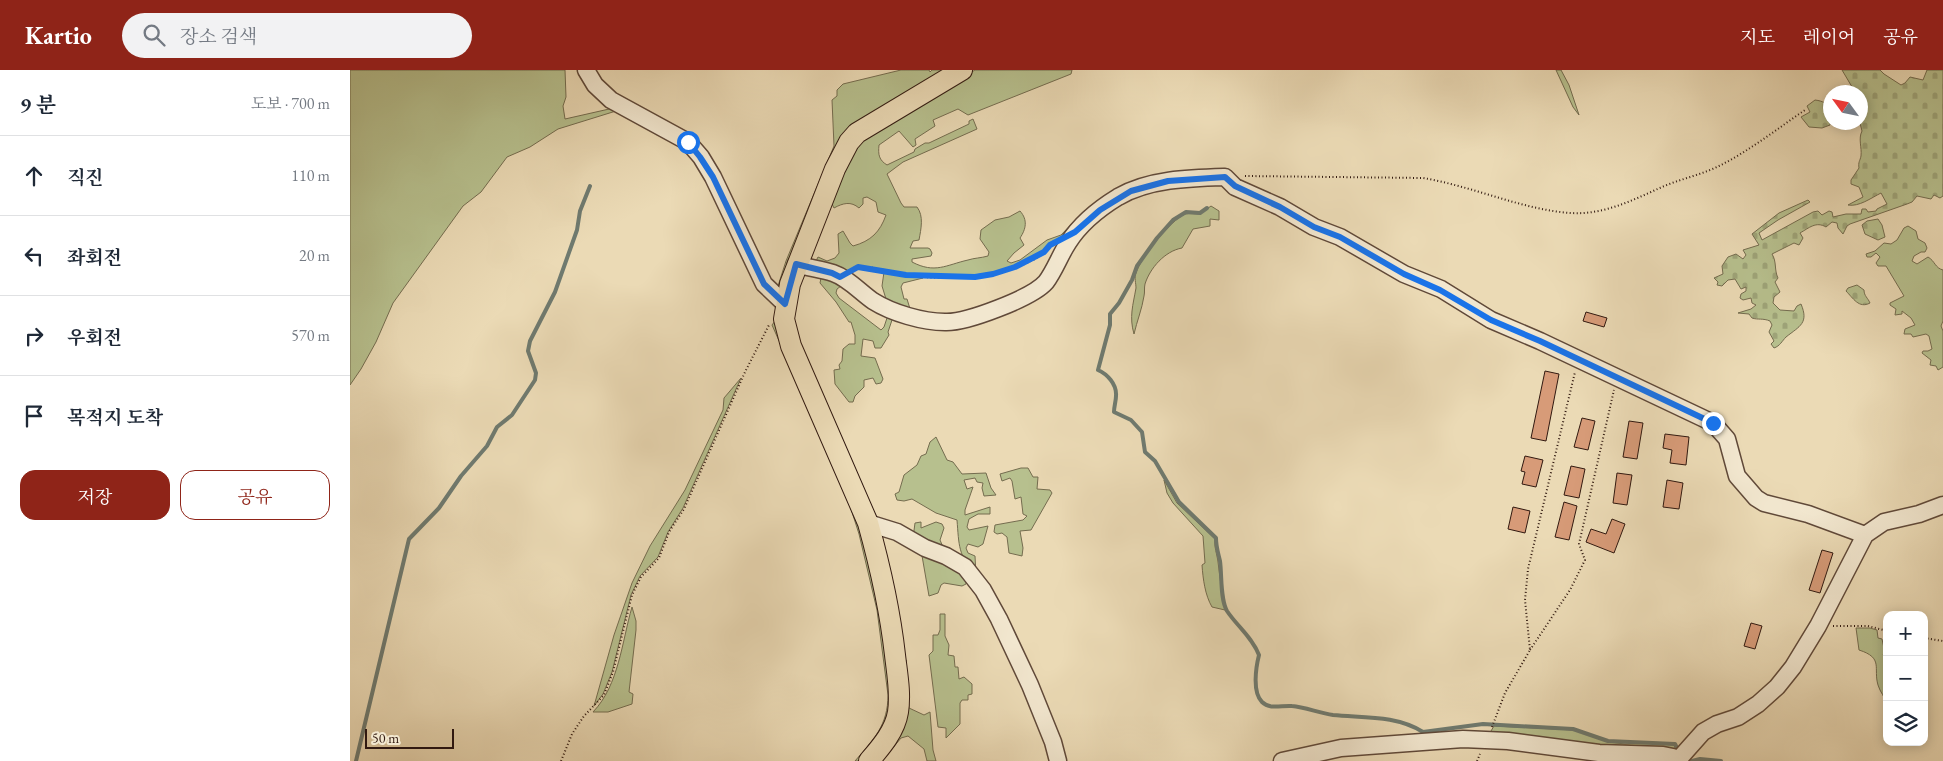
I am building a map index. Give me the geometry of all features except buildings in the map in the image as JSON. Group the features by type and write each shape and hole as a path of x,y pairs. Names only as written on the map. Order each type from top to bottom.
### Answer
{"main road":[{"path":"869,761 888,738 898,713 899,700 894,636 868,523 791,346 784,320 785,304 796,264 835,168 849,142 857,133 962,70"}],"street":[{"path":"586,70 595,84 610,100 688,142 695,150 713,177 764,284 785,304"},
{"path":"796,264 832,273 875,302 915,317 944,322 972,318 1035,292 1052,273 1075,232 1100,210 1118,198 1131,191 1159,183 1225,177 1235,186 1280,207 1314,227 1340,237 1404,274 1446,292 1491,320 1540,341 1713,423 1727,439 1737,476 1756,498 1764,503 1808,514 1865,535"},
{"path":"1282,761 1341,748 1463,739 1551,746 1599,753 1663,755 1678,760 1703,732 1717,724 1738,717 1758,704 1777,687 1793,667 1818,626 1865,535 1884,522 1919,514 1943,505"},
{"path":"868,523 897,532 924,548 946,556 965,567 983,590 999,619 1030,685 1053,742 1058,761"}],"path":[{"path":"1225,177 1423,178 1441,181 1525,204 1571,213 1586,213 1605,210 1630,202 1665,186 1718,167 1805,110"},
{"path":"840,277 858,267 906,275 975,277 993,274 1033,259 1044,252 1050,245"},
{"path":"561,761 572,734 584,716 604,695 612,672 632,595 641,577 659,558 669,532 684,509 745,372 769,325"},
{"path":"1530,650 1525,600 1528,569 1577,360"},
{"path":"1477,761 1505,692 1570,590 1585,560 1579,544 1617,378"},
{"path":"1818,626 1868,626 1883,630"},
{"path":"1928,639 1943,641"}],"green space":[{"path":"350,70 565,70 566,97 563,106 565,119 618,107 616,111 558,129 530,147 507,157 481,192 463,206 393,303 376,342 350,385"},
{"path":"901,70 929,70 930,72 932,70 951,70 868,118 783,285 777,289 786,261 834,146 832,100 837,96 837,90 843,84"},
{"path":"975,70 1072,70 1071,74 968,115 958,109 933,120 935,126 915,139 916,145 913,147 899,131 879,145 880,157 887,165 914,152 915,149 925,143 929,143 969,124 969,121 973,119 977,129 903,162 887,174 904,207 917,207 921,214 919,240 913,241 910,248 928,248 932,253 931,256 912,259 912,262 920,266 934,268 988,256 989,252 980,239 981,230 995,220 1009,217 1020,211 1025,221 1025,228 1020,238 1024,245 1007,261 1011,263 1020,260 1047,240 1061,235 1084,211 1093,208 1067,236 1050,244 1043,252 1011,267 994,272 975,275 935,276 907,274 860,266 840,275 813,267 818,257 827,261 835,258 839,253 838,234 843,231 853,246 859,244 878,231 886,215 878,212 876,202 867,197 863,198 863,204 859,208 853,204 847,204 834,208 832,204 839,180 859,143 896,117"},
{"path":"1556,70 1561,70 1569,85 1579,115 1573,107"},
{"path":"1842,70 1880,70 1901,85 1910,77 1923,80 1927,70 1943,70 1943,196 1940,198 1934,195 1931,199 1917,196 1912,202 1850,224 1843,234 1838,228 1837,223 1832,222 1826,227 1822,225 1813,226 1800,233 1803,238 1799,245 1794,243 1772,254 1778,278 1775,282 1780,292 1774,297 1773,303 1780,310 1794,311 1801,304 1804,316 1802,324 1774,348 1771,344 1774,341 1769,332 1772,325 1770,321 1752,318 1749,314 1738,313 1751,309 1756,305 1752,303 1751,298 1743,300 1740,298 1741,294 1746,291 1746,287 1741,289 1735,279 1728,280 1722,286 1717,285 1718,282 1714,278 1723,274 1722,266 1728,257 1736,254 1743,259 1746,255 1743,250 1759,245 1752,234 1779,213 1808,200 1810,202 1759,233 1762,240 1813,212 1818,211 1822,215 1829,211 1832,212 1833,217 1846,214 1861,214 1862,209 1866,209 1868,212 1876,211 1887,204 1881,193 1861,203 1848,205 1863,197 1859,187 1851,184 1851,180 1859,168 1862,130 1868,130 1868,85 1851,85"},
{"path":"1815,100 1823,102 1823,128 1809,127 1801,117 1810,112 1807,106"},
{"path":"1211,206 1219,211 1219,220 1210,219 1210,226 1193,229 1182,248 1164,256 1150,272 1145,284 1143,301 1134,334 1132,316 1136,288 1135,277 1139,266 1157,240 1179,218 1185,214 1200,214"},
{"path":"1878,219 1882,225 1885,237 1878,240 1865,234 1862,225 1867,221"},
{"path":"1908,226 1916,231 1918,239 1925,243 1927,248 1925,252 1914,256 1912,261 1917,264 1928,257 1938,268 1943,270 1943,321 1941,326 1943,331 1943,367 1938,370 1936,366 1930,365 1931,360 1922,353 1932,349 1929,336 1926,334 1913,337 1911,334 1904,334 1905,329 1915,325 1911,318 1902,311 1902,314 1895,315 1896,309 1890,305 1890,303 1904,296 1886,266 1878,266 1876,263 1880,257 1876,253 1871,257 1867,257 1866,254 1875,251 1884,243 1891,244 1897,240 1904,228"},
{"path":"884,272 923,278 903,283 901,287 904,299 907,299 911,312 886,299 882,286"},
{"path":"822,273 830,275 861,300 841,286 837,289 836,293 839,298 881,330 888,315 892,320 888,332 889,335 881,348 875,348 873,341 863,339 861,356 875,358 883,379 881,383 876,384 873,378 864,380 864,387 855,396 853,402 849,402 835,384 834,370 840,369 839,365 842,361 843,349 849,344 855,344 855,335 851,322 849,322 836,302 820,283"},
{"path":"1857,285 1864,290 1870,303 1859,304 1846,291 1848,288"},
{"path":"781,313 864,534 889,663 890,722 860,761 855,761 879,731 886,715 888,695 877,610 859,534 844,487 772,325"},
{"path":"741,378 683,508 668,532 658,557 640,576 631,595 612,672 603,694 594,706 614,635 632,583 650,546 685,490 723,410 724,398"},
{"path":"936,437 947,460 953,462 962,474 986,473 991,488 996,495 984,496 983,483 977,482 975,478 964,480 967,489 973,487 965,515 990,507 990,514 978,514 969,519 967,527 969,530 988,526 983,544 978,547 968,544 966,548 968,553 975,556 976,575 960,550 957,520 936,513 912,499 897,500 895,494 899,492 904,475 917,465 921,456 926,454 930,442"},
{"path":"1028,468 1033,477 1038,477 1037,489 1050,490 1052,493 1031,530 1020,531 1023,548 1022,556 1009,553 1007,537 1002,533 997,534 994,532 995,525 1023,520 1027,516 1023,514 1021,497 1015,499 1012,481 1010,478 1002,481 1000,474"},
{"path":"1164,480 1177,503 1215,539 1225,610 1212,607 1206,592 1202,565 1205,563 1203,536 1173,503 1167,493"},
{"path":"921,522 921,528 936,522 942,524 944,528 940,540 943,547 913,538 915,523"},
{"path":"921,550 967,575 966,584 962,586 944,583 941,585 938,593 929,596"},
{"path":"632,607 636,621 636,630 629,692 633,694 632,704 608,712 593,712 609,689 614,676"},
{"path":"940,614 945,614 945,636 949,645 948,655 954,656 955,667 958,667 959,679 964,677 972,684 972,694 968,695 968,700 962,700 960,703 960,724 946,738 946,728 938,727 929,655 933,651 933,635 938,635 940,630"},
{"path":"1856,628 1877,630 1878,638 1882,639 1883,644 1883,696 1878,685 1875,660 1872,656 1859,650"},
{"path":"906,660 909,708 924,715 930,712 933,750 936,761 927,761 924,749 908,736 901,738 882,761"},
{"path":"1494,726 1574,730 1608,742 1674,745 1677,752 1488,736"}],"waterway":[{"path":"356,761 409,539 439,508 461,476 487,446 497,427 512,415 535,380 536,373 528,351 530,341 555,292 577,230 580,211 590,186"},
{"path":"1207,208 1200,213 1186,212 1173,220 1157,238 1137,266 1132,280 1119,303 1110,314 1110,325 1098,370 1105,374 1115,387 1114,412 1131,420 1142,432 1145,452 1155,461 1179,502 1216,538 1225,606 1259,655 1256,686 1262,702 1269,706 1297,707 1333,715 1391,720 1423,732 1483,724 1573,729 1608,741 1675,744 1678,750"},
{"path":"1692,761 1700,759 1721,761"}],"route":[{"path":"688,142 713,177 764,284 785,304 796,264 832,273 840,277 858,267 906,275 935,277 975,277 993,274 1033,259 1044,252 1050,245 1065,239 1075,232 1100,210 1131,191 1168,181 1225,177 1235,186 1280,207 1314,227 1355,244 1391,267 1451,295 1464,305 1491,320 1540,341 1713,423"}]}
